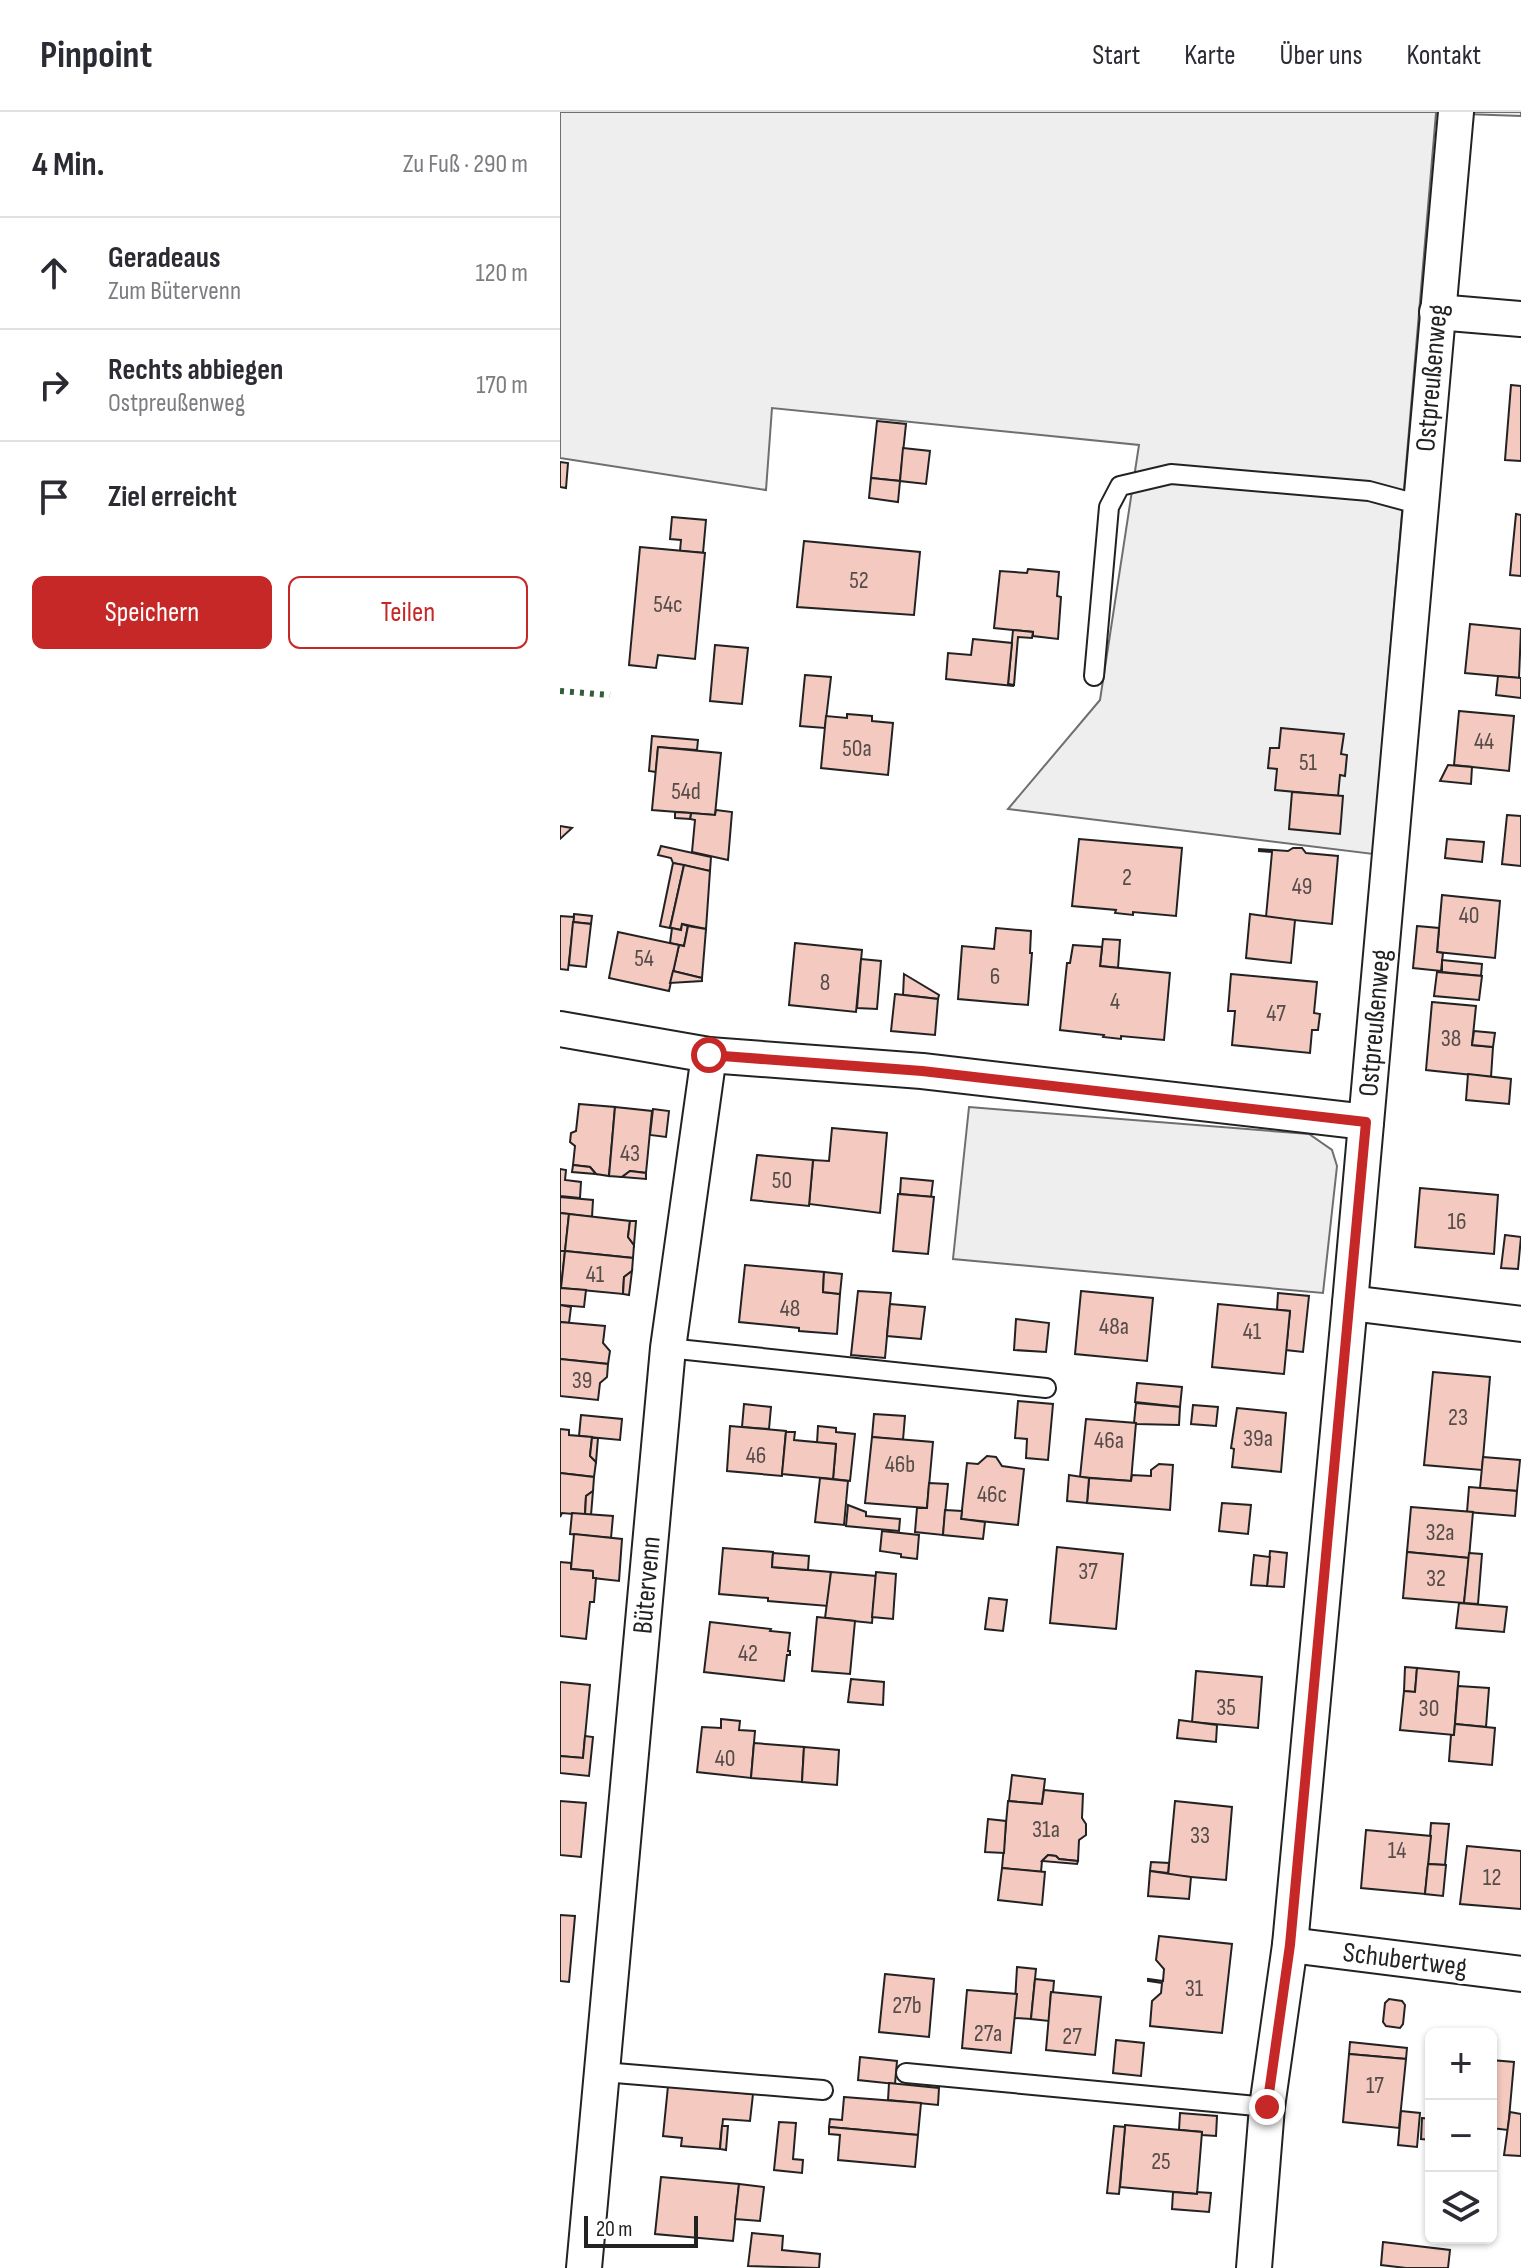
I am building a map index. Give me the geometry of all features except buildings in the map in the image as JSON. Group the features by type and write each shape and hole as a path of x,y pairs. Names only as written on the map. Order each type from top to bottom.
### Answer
{"street":[{"name":"Ostpreußenweg","path":"1254,2268 1267,2107 1290,1945 1456,112"},
{"path":"1437,312 1521,319"},
{"path":"560,1029 709,1055 922,1071 1366,1122"},
{"name":"Bütervenn","path":"584,2268 668,1348 709,1055"},
{"path":"1350,1303 1521,1324"},
{"name":"Schubertweg","path":"1290,1945 1521,1974"}],"lane":[{"path":"1094,676 1109,507 1120,486 1171,474 1369,491 1421,505"},
{"path":"668,1348 1046,1388"},
{"path":"603,2072 823,2090"},
{"path":"906,2073 1267,2107"}],"shaded area":[{"path":"560,112 1521,112 1521,116 1436,113 1373,854 1008,809 1100,700 1139,445 772,408 766,490 560,458"},
{"path":"969,1107 1309,1134 1332,1150 1337,1166 1323,1293 953,1259"}],"hedge":[{"path":"560,691 610,695"}],"route":[{"path":"709,1055 922,1071 1366,1122 1290,1945 1267,2107"}]}
